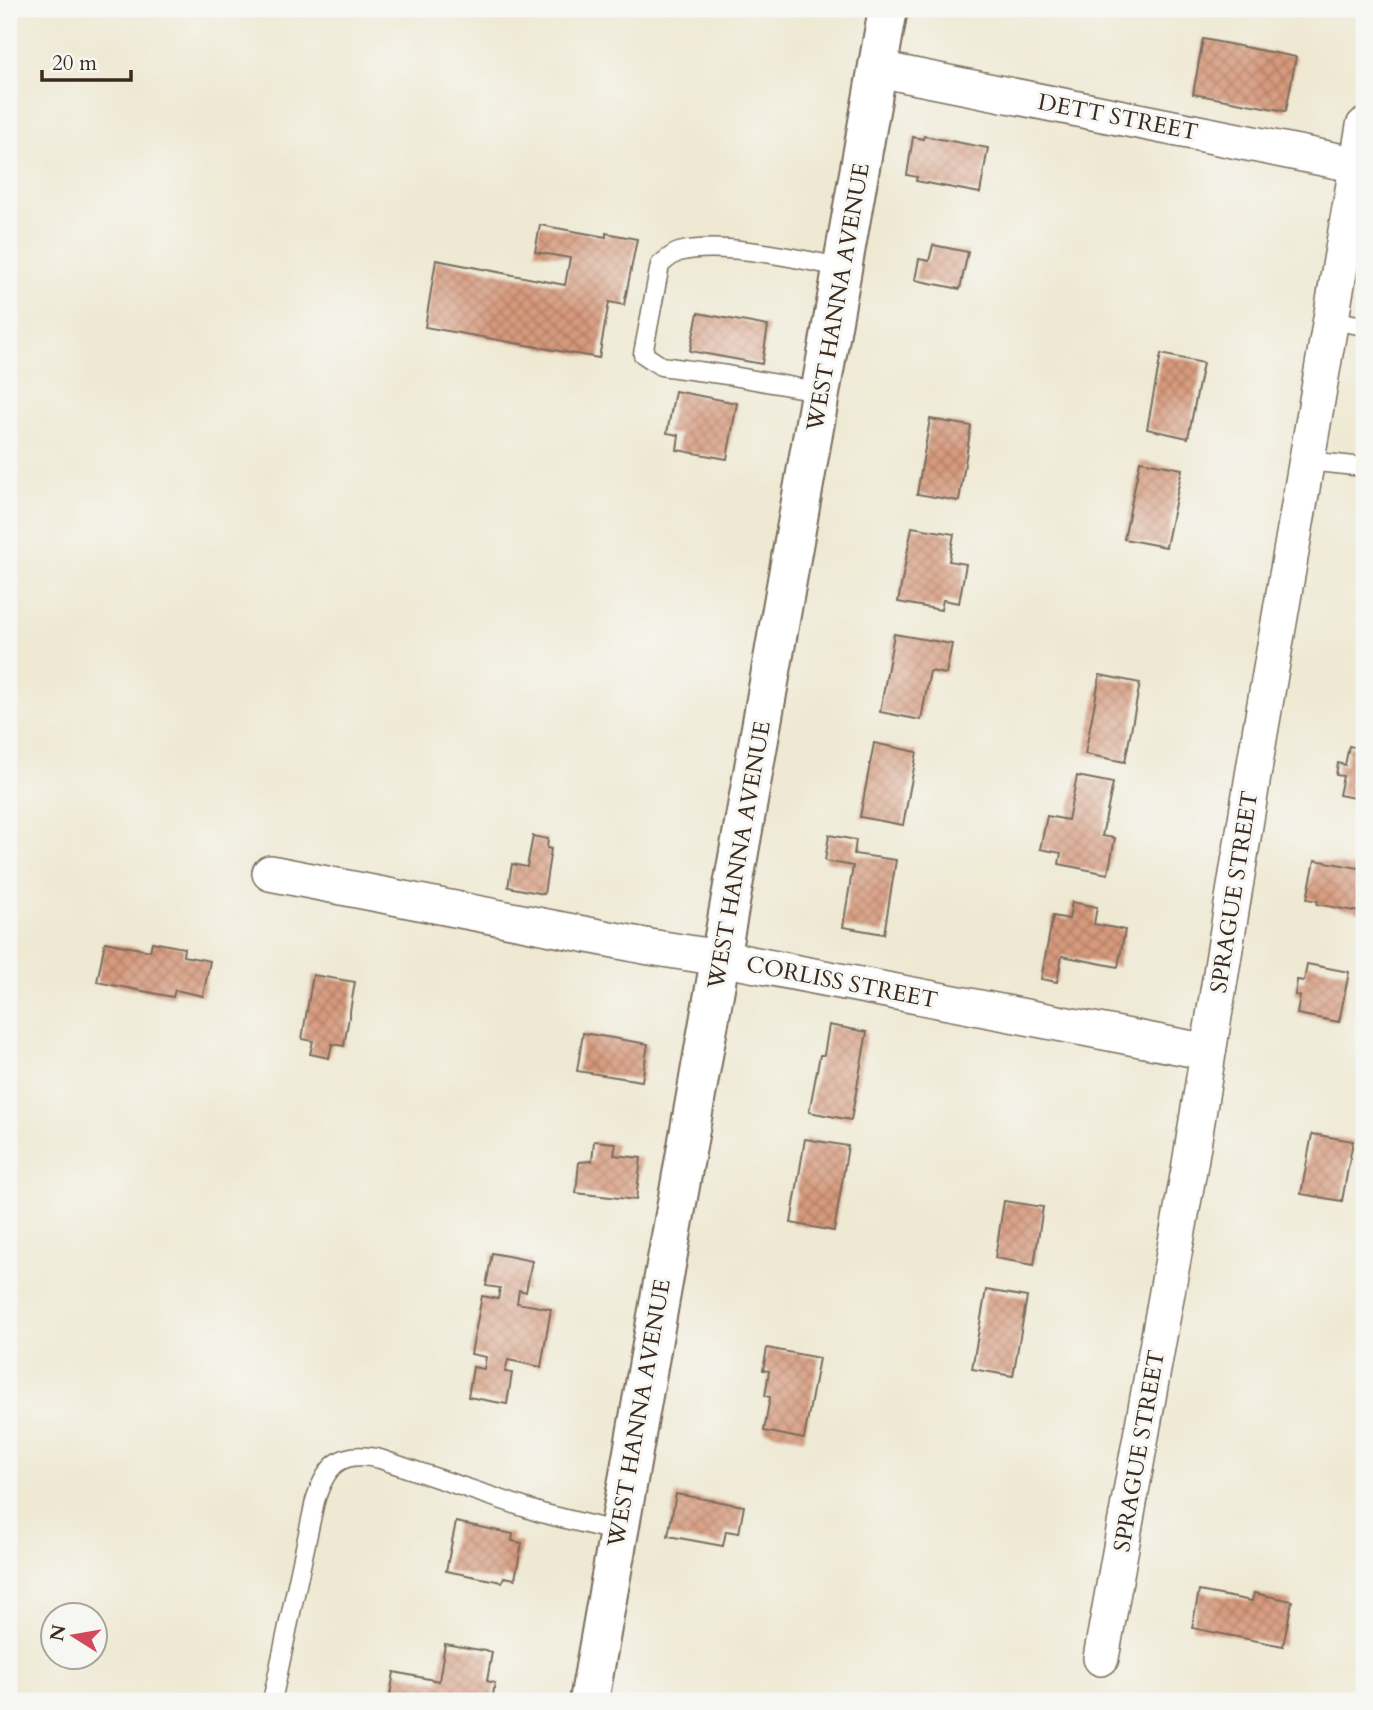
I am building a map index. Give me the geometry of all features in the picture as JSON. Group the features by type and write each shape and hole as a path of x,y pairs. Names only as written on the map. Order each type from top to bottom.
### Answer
{"main road":[{"name":"WEST HANNA AVENUE","path":"589,1701 888,9"}],"street":[{"name":"DETT STREET","path":"878,69 1357,165"},
{"name":"SPRAGUE STREET","path":"1101,1658 1189,1170 1307,461 1348,323 1357,165 1364,126"},
{"name":"CORLISS STREET","path":"270,873 1208,1052"}],"lane":[{"path":"822,393 661,366 643,354 660,265 676,252 711,248 783,256 844,268"},
{"path":"1307,461 1364,467"},
{"path":"272,1701 312,1514 327,1471 346,1459 369,1456 541,1513 618,1532"}],"building":[{"path":"1203,39 1296,57 1286,111 1193,94"},
{"path":"924,136 988,148 980,193 916,181 917,177 907,175 913,137 923,139"},
{"path":"540,225 606,237 606,233 637,239 624,305 609,302 599,358 425,327 436,260 565,285 570,258 535,252"},
{"path":"933,245 968,252 960,289 915,280 919,259 929,261"},
{"path":"698,313 768,326 762,364 690,351"},
{"path":"1161,354 1203,363 1188,438 1147,429"},
{"path":"675,391 737,403 727,459 677,450 679,435 667,433"},
{"path":"930,419 971,426 959,501 917,494"},
{"path":"1140,461 1182,469 1166,547 1124,539"},
{"path":"912,527 954,534 949,561 966,564 959,603 943,600 941,610 898,602"},
{"path":"894,634 952,644 946,674 930,671 921,720 880,712"},
{"path":"1100,675 1140,683 1125,762 1085,754"},
{"path":"874,743 917,752 903,825 860,817"},
{"path":"1349,746 1364,749 1364,800 1339,795 1343,776 1336,775 1338,763 1345,765"},
{"path":"1077,776 1113,783 1102,836 1115,838 1108,874 1059,864 1061,853 1040,849 1047,816 1068,820"},
{"path":"829,835 856,840 854,854 896,860 884,934 843,927 853,866 825,861"},
{"path":"533,836 548,839 547,848 551,849 544,894 508,887 512,864 527,867"},
{"path":"1315,860 1364,869 1364,913 1317,904 1318,901 1307,899"},
{"path":"1072,902 1097,907 1094,924 1125,930 1118,967 1062,956 1057,982 1041,979 1053,916 1069,919"},
{"path":"105,942 150,951 152,942 184,948 183,956 210,961 203,996 175,990 173,997 97,982"},
{"path":"1307,964 1349,972 1339,1022 1297,1014 1300,996 1295,995 1297,980 1304,981"},
{"path":"313,975 355,982 344,1046 332,1044 329,1058 310,1054 313,1041 302,1039"},
{"path":"829,1025 867,1032 851,1120 809,1112"},
{"path":"583,1033 648,1044 642,1081 577,1071"},
{"path":"1312,1134 1353,1141 1342,1201 1301,1194"},
{"path":"805,1139 848,1146 834,1231 791,1223"},
{"path":"594,1141 616,1143 614,1155 641,1158 636,1200 576,1193 579,1162 592,1161"},
{"path":"1004,1201 1043,1207 1034,1265 995,1258"},
{"path":"492,1253 532,1261 526,1292 519,1290 517,1303 551,1309 541,1367 508,1360 505,1372 512,1373 507,1404 468,1397 473,1367 484,1369 486,1357 471,1354 482,1296 498,1299 500,1288 486,1286"},
{"path":"986,1290 1027,1297 1013,1376 972,1369"},
{"path":"767,1348 819,1358 804,1439 764,1431 770,1397 765,1396 769,1371 763,1370"},
{"path":"676,1494 744,1506 739,1533 726,1531 723,1546 668,1536"},
{"path":"456,1522 513,1534 512,1541 522,1543 515,1579 504,1577 502,1582 446,1571"},
{"path":"1199,1591 1252,1601 1254,1593 1292,1601 1283,1646 1192,1628"},
{"path":"445,1644 492,1652 487,1681 495,1683 492,1701 389,1701 394,1672 439,1681"}]}
